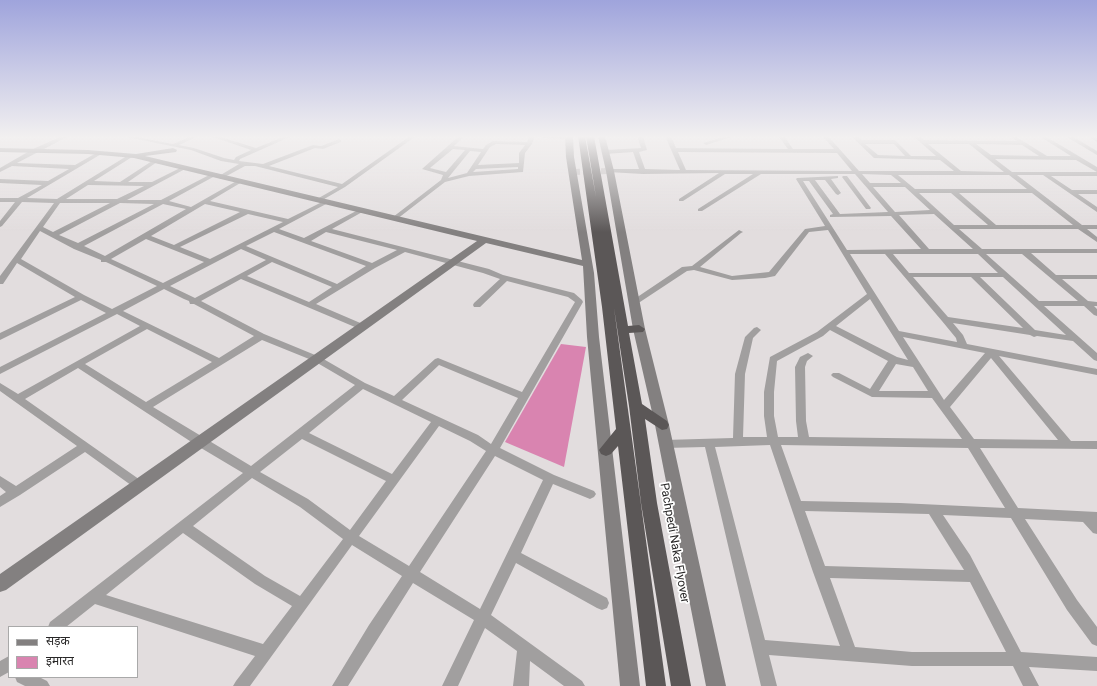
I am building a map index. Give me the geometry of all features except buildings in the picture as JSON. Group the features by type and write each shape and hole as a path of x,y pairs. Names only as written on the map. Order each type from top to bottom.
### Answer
{"highway":[{"name":"Pachpedi Naka Flyover","path":"583,168 592,198 623,431 636,468 682,686"},
{"name":"Pachpedi Naka Flyover","path":"595,168 636,406 636,468 656,686"},
{"path":"623,330 639,329"},
{"path":"636,406 662,425"},
{"path":"606,450 623,431"}],"main road":[{"path":"184,168 587,264"},
{"path":"572,168 587,264 630,686"},
{"path":"609,168 639,329 662,425 716,686"},
{"path":"0,584 485,239"}],"street":[{"path":"0,225 20,200 72,168"},
{"path":"0,282 58,201 110,168"},
{"path":"122,183 144,168"},
{"path":"53,235 184,168"},
{"path":"77,247 160,202 235,168"},
{"path":"271,168 343,186"},
{"path":"0,371 289,221 322,201 368,168"},
{"path":"426,168 425,169 447,174"},
{"path":"443,181 452,168"},
{"path":"469,174 472,168"},
{"path":"395,218 443,181 469,174 520,171 520,168"},
{"path":"642,168 643,172"},
{"path":"682,168 684,172"},
{"path":"852,168 927,252"},
{"path":"953,168 958,172"},
{"path":"1003,168 1097,240"},
{"path":"610,171 843,174 892,172 1097,174"},
{"path":"680,200 722,174 722,172"},
{"path":"700,210 760,172"},
{"path":"892,172 1097,358"},
{"path":"1043,173 1097,210"},
{"path":"843,174 827,178 799,179 935,395 971,443 1072,605 1097,639"},
{"path":"843,174 868,208"},
{"path":"827,178 838,193"},
{"path":"812,179 838,216"},
{"path":"0,181 48,183"},
{"path":"104,260 240,181"},
{"path":"85,183 152,184"},
{"path":"867,185 906,185"},
{"path":"913,191 1034,191"},
{"path":"954,192 994,227"},
{"path":"1072,192 1097,192"},
{"path":"0,200 122,200 160,202 193,209"},
{"path":"204,202 289,221"},
{"path":"305,241 362,210"},
{"path":"175,247 246,212"},
{"path":"823,216 937,212"},
{"path":"953,227 1097,227"},
{"path":"39,228 261,336 316,359 362,385 474,438 493,450 550,478 590,494"},
{"path":"634,302 685,269 694,268 732,278 765,276 772,274 807,230 830,228"},
{"path":"272,229 372,266"},
{"path":"326,230 486,271 505,279 571,295 579,302 493,450 411,574 340,686"},
{"path":"694,268 739,232"},
{"path":"145,236 210,262"},
{"path":"239,246 338,287"},
{"path":"309,305 372,266 402,250"},
{"path":"845,252 1097,252"},
{"path":"887,252 946,319 960,337 963,346"},
{"path":"1024,252 1097,313"},
{"path":"16,260 81,297 146,326 218,362"},
{"path":"193,302 271,260"},
{"path":"907,275 1005,275"},
{"path":"973,275 1034,334"},
{"path":"241,276 362,327"},
{"path":"1055,277 1097,278"},
{"path":"477,305 505,279"},
{"path":"850,654 772,435 769,416 773,358 820,334 872,294"},
{"path":"0,337 81,297"},
{"path":"1037,303 1097,304"},
{"path":"946,319 1076,340"},
{"path":"18,398 146,326"},
{"path":"829,326 894,360 917,365"},
{"path":"738,442 740,374 749,337 757,330"},
{"path":"896,333 1097,372"},
{"path":"146,407 261,336"},
{"path":"944,407 991,352"},
{"path":"991,352 1068,445"},
{"path":"804,442 801,421 800,367 804,359 808,356"},
{"path":"872,394 882,376 894,360"},
{"path":"395,401 438,361 523,396"},
{"path":"78,364 200,442 304,503 350,537 482,618 577,686"},
{"path":"836,375 872,394 935,395"},
{"path":"56,626 302,434 362,385"},
{"path":"0,386 139,485"},
{"path":"241,686 437,421"},
{"path":"302,434 394,480"},
{"path":"665,444 804,442 971,443 1097,446"},
{"path":"709,443 769,686"},
{"path":"0,502 86,446"},
{"path":"450,686 550,478"},
{"path":"0,481 16,492"},
{"path":"797,506 1092,517 1097,529"},
{"path":"933,510 973,576 1031,686"},
{"path":"183,526 260,580 301,604"},
{"path":"513,555 602,603"},
{"path":"820,572 973,576"},
{"path":"93,597 266,652"},
{"path":"759,647 912,659 1016,659 1097,664"},
{"path":"521,686 524,648"},
{"path":"24,678 42,686"}],"tunnel":[{"path":"574,172 610,171"}]}
